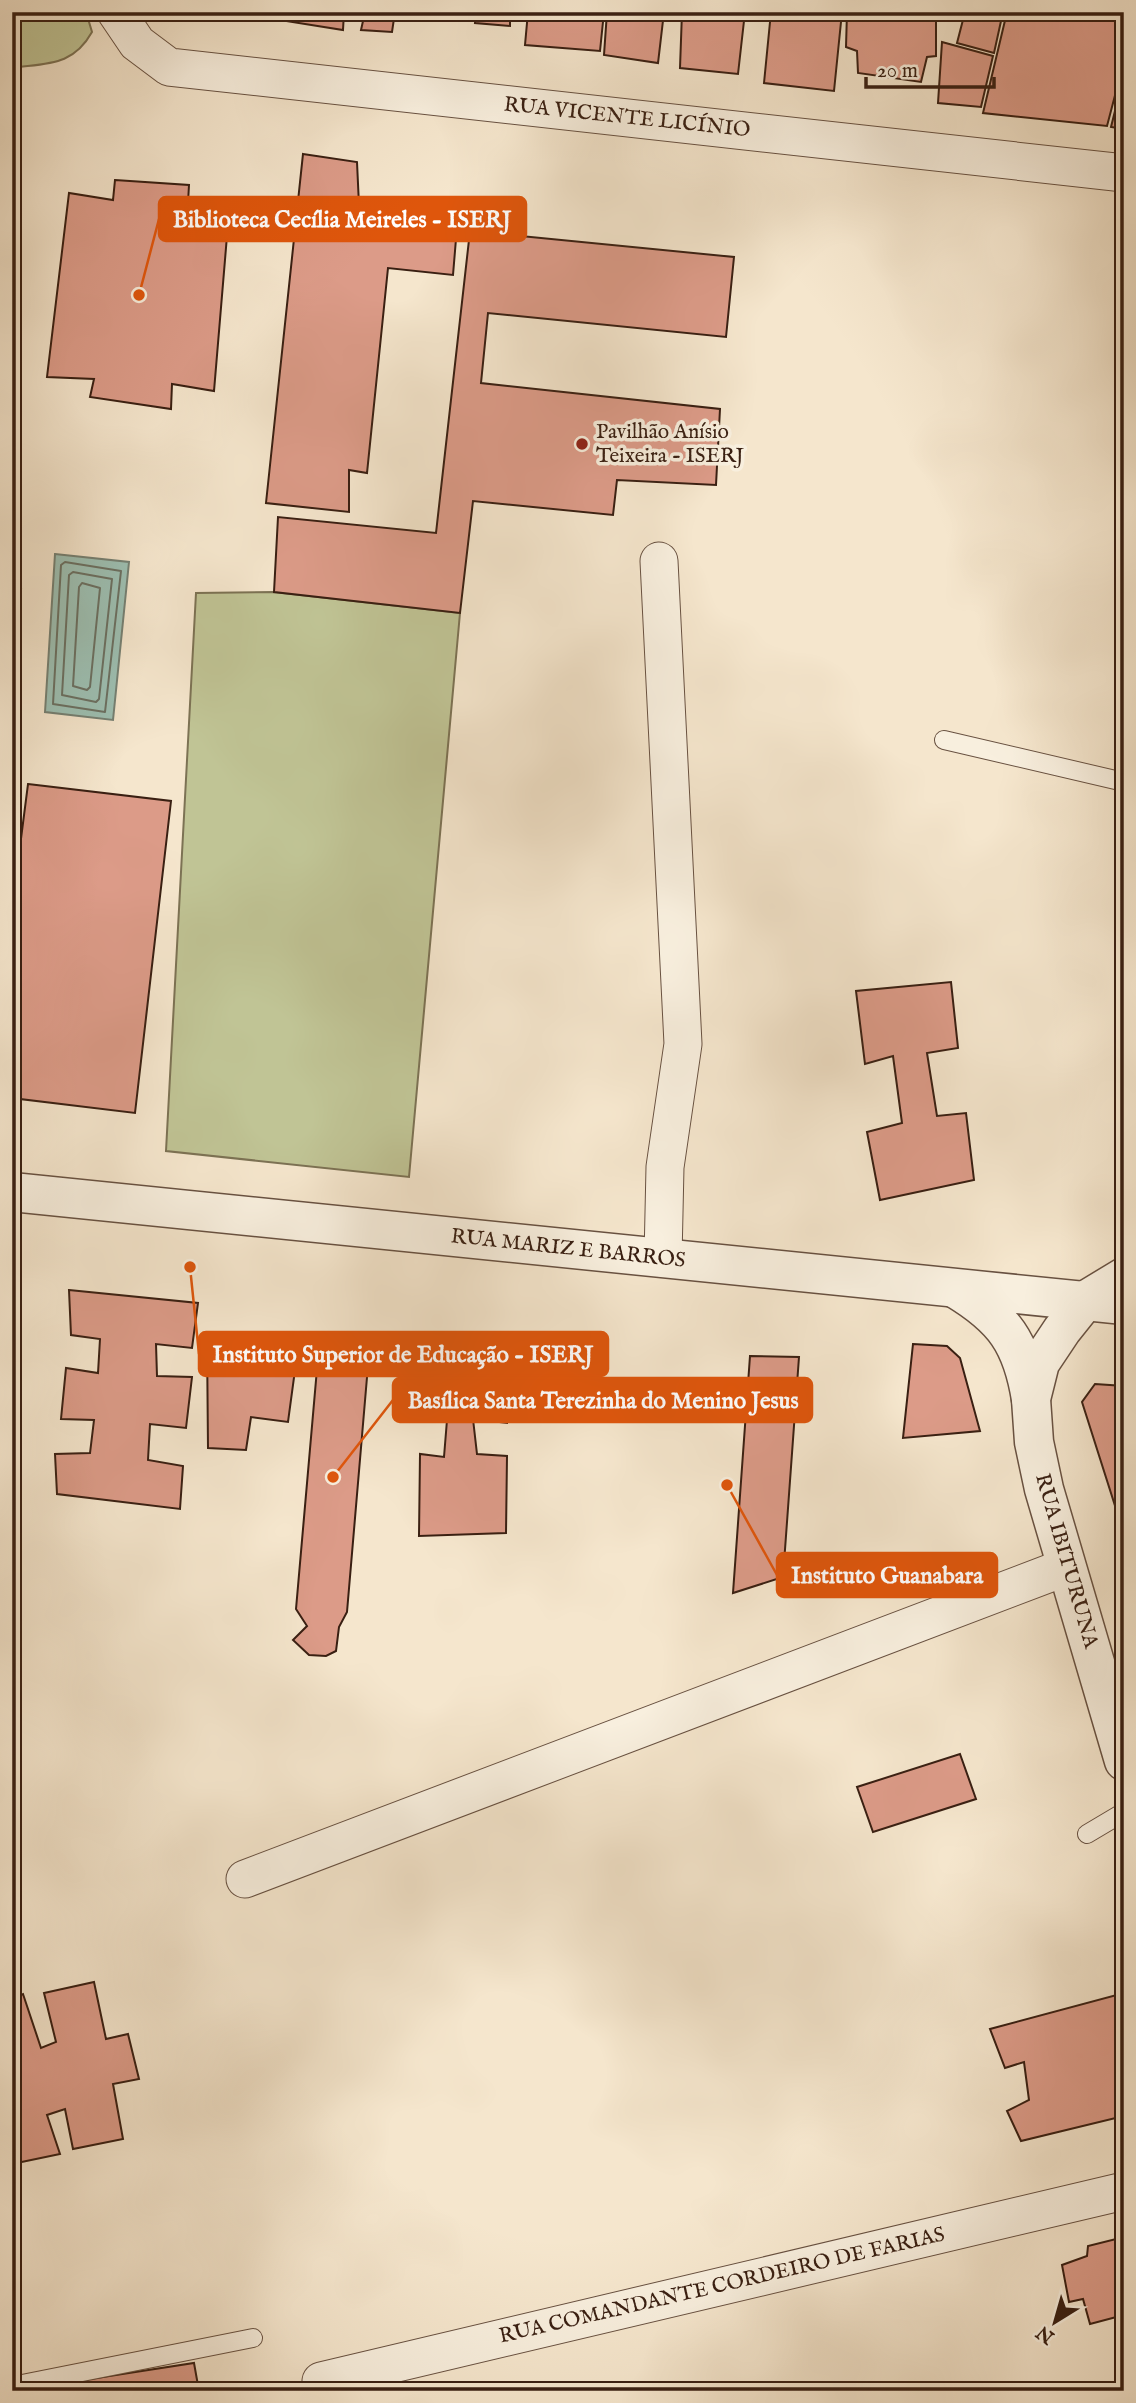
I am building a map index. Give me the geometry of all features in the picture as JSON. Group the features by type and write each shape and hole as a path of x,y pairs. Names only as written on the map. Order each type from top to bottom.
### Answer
{"street":[{"name":"RUA VICENTE LICÍNIO","path":"116,12 137,43 169,67 1124,173"},
{"path":"659,561 683,1044 665,1167 663,1258"},
{"name":"RUA MARIZ E BARROS","path":"12,1192 1124,1305"},
{"path":"1086,1300 1124,1277"},
{"name":"RUA IBITURUNA","path":"956,1289 988,1308 1010,1333 1027,1377 1034,1442 1044,1489 1124,1761"},
{"name":"RUA IBITURUNA","path":"1031,1399 1040,1363 1086,1300"},
{"path":"245,1879 1066,1567"},
{"name":"RUA COMANDANTE CORDEIRO DE FARIAS","path":"321,2382 1124,2190"}],"lane":[{"path":"944,740 1124,782"},
{"path":"1087,1834 1124,1812"},
{"path":"12,2386 253,2338"}],"green space":[{"path":"12,12 86,12 92,32 85,43 68,57 12,68"},
{"path":"274,592 460,613 409,1177 166,1151 196,593"}],"water":[{"path":"55,554 129,562 113,720 45,712"}],"building":[{"path":"267,12 344,12 343,30 267,18"},
{"path":"365,12 395,12 392,32 361,30"},
{"path":"476,12 528,12 527,17 510,18 510,26 475,23"},
{"path":"528,12 604,12 600,51 525,45"},
{"path":"607,12 664,12 658,63 604,55"},
{"path":"682,12 745,12 738,74 680,68"},
{"path":"771,12 842,12 834,91 764,83"},
{"path":"847,12 936,12 936,56 927,57 921,82 858,73 857,51 846,47"},
{"path":"965,12 1003,12 994,53 957,43"},
{"path":"1007,12 1124,12 1124,61 1107,126 983,113"},
{"path":"942,42 993,56 981,107 938,103"},
{"path":"1124,75 1124,129 1111,127"},
{"path":"303,154 357,162 359,205 458,215 453,275 388,268 367,473 349,470 349,512 266,503"},
{"path":"115,180 189,185 188,203 229,212 214,391 172,384 171,409 90,397 94,379 47,377 69,193 113,200"},
{"name":"Pavilhão Anísio Teixeira - ISERJ","path":"470,231 734,257 726,337 488,313 481,383 720,409 716,485 617,480 613,515 473,501 460,613 274,592 278,517 436,533"},
{"path":"12,588 21,589 12,663"},
{"path":"28,784 171,801 135,1113 12,1098 12,861 18,862"},
{"path":"951,982 958,1048 927,1053 937,1116 966,1113 974,1180 880,1200 867,1132 902,1123 893,1056 865,1064 856,991"},
{"path":"69,1290 198,1303 192,1348 156,1344 157,1376 192,1377 186,1428 150,1424 148,1460 183,1466 180,1509 57,1494 55,1454 90,1453 94,1420 61,1419 66,1368 98,1373 100,1339 71,1335"},
{"path":"414,1333 509,1334 507,1423 473,1419 477,1454 507,1456 506,1533 419,1536 420,1454 444,1457 447,1420 411,1417"},
{"path":"207,1339 298,1348 288,1422 251,1417 246,1450 208,1448"},
{"path":"370,1342 347,1612 339,1627 336,1651 326,1656 309,1655 293,1640 307,1626 296,1609 319,1346"},
{"path":"913,1344 947,1346 960,1358 980,1431 903,1438"},
{"path":"750,1356 799,1357 783,1577 733,1593"},
{"path":"1095,1384 1124,1386 1124,1534 1082,1402"},
{"path":"960,1754 976,1799 873,1832 857,1787"},
{"path":"94,1982 106,2039 128,2034 139,2079 113,2084 123,2139 73,2149 65,2109 47,2115 60,2154 12,2164 12,1999 23,1994 41,2048 56,2042 44,1993"},
{"path":"1124,1993 1124,2116 1021,2141 1007,2111 1029,2100 1024,2062 1005,2068 990,2029"},
{"path":"1124,2237 1124,2315 1090,2324 1083,2299 1069,2302 1062,2265 1087,2256 1088,2246"},
{"path":"194,2363 199,2391 80,2391 77,2381"}],"place":[{"name":"Biblioteca Cecília Meireles - ISERJ","path":"139,295"},
{"name":"Pavilhão Anísio Teixeira - ISERJ","path":"582,444"},
{"name":"Instituto Superior de Educação - ISERJ","path":"190,1267"},
{"name":"Basílica Santa Terezinha do Menino Jesus","path":"333,1477"},
{"name":"Instituto Guanabara","path":"727,1485"}]}
